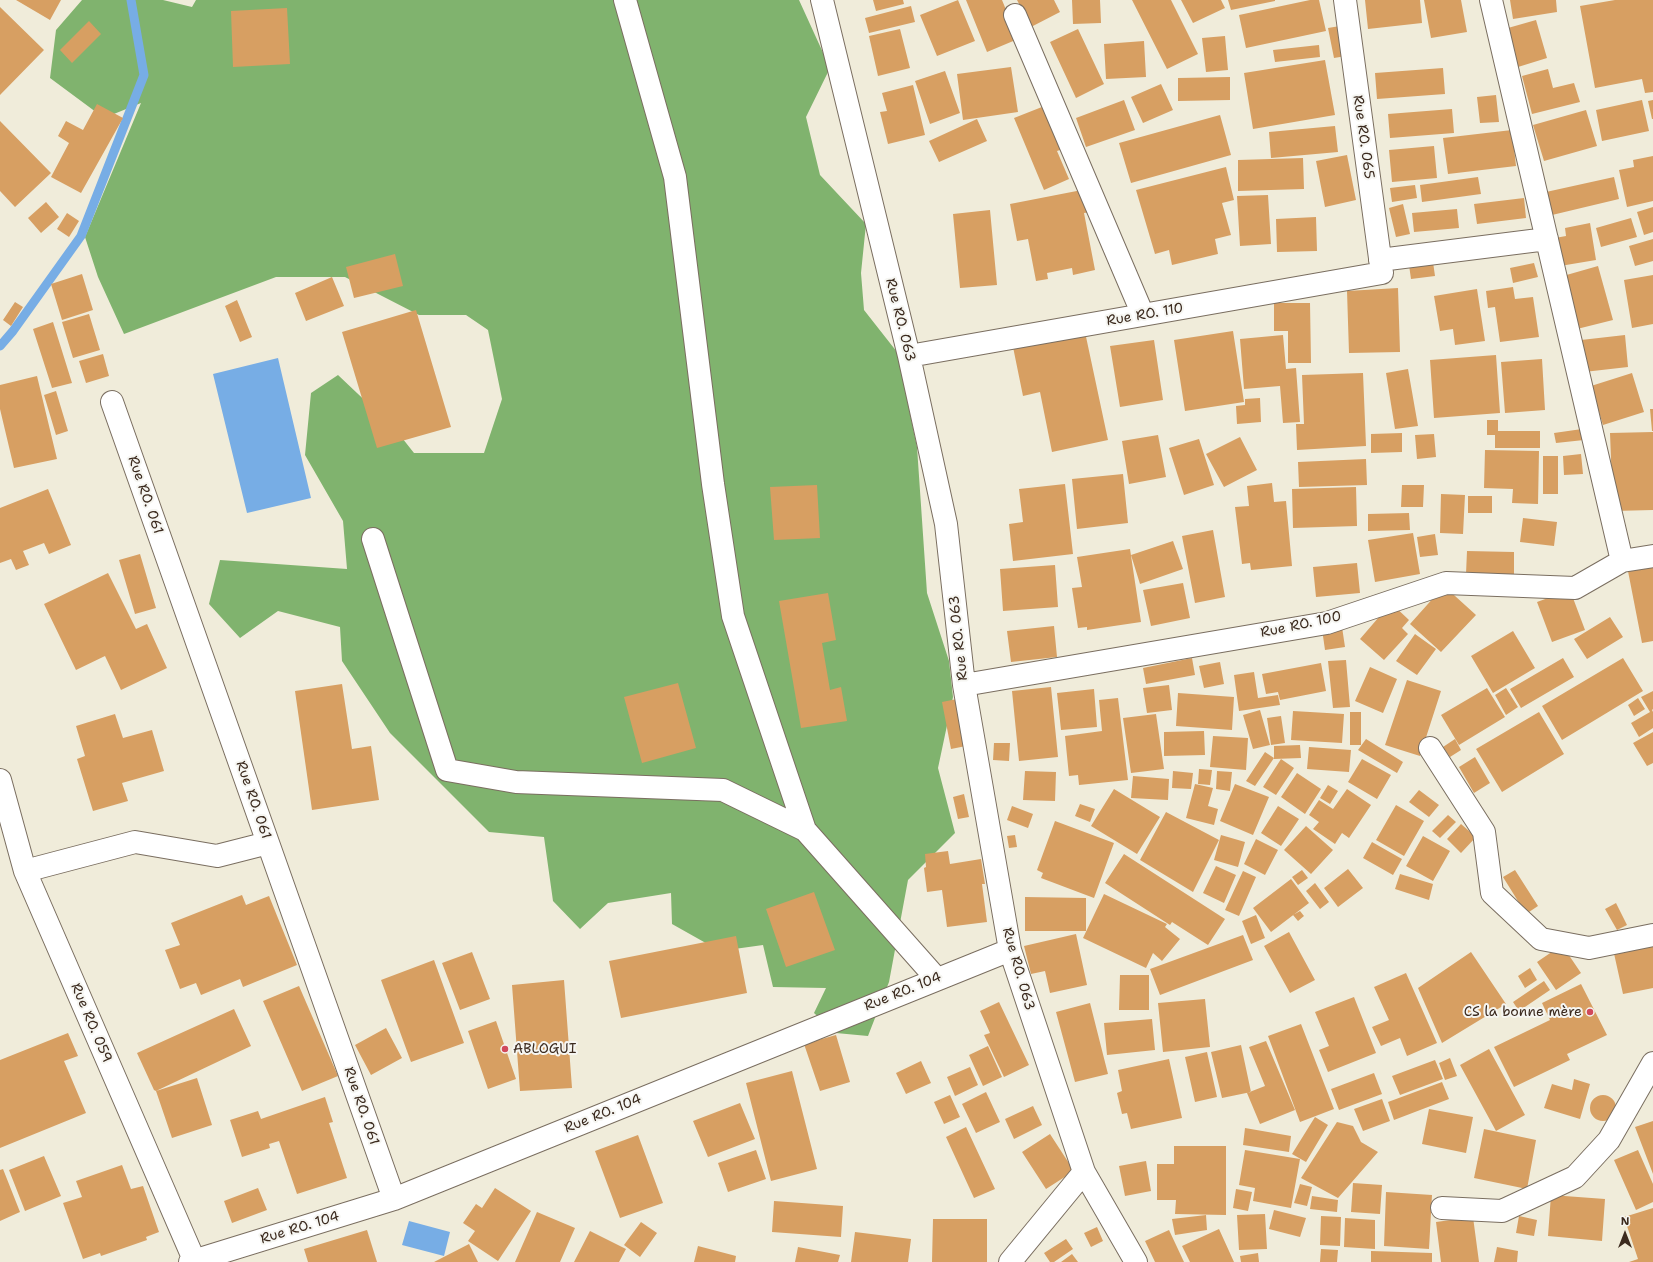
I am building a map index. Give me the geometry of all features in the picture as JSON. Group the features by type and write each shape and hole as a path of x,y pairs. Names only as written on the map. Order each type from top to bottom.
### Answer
{"street":[{"path":"625,0 675,178 713,484 733,616 805,830"},
{"name":"Rue RO. 063","path":"822,0 909,356 946,524 964,685 1010,950 1084,1172 1136,1262"},
{"name":"Rue RO. 065","path":"1345,0 1381,266"},
{"path":"1491,0 1622,561"},
{"path":"1015,15 1143,315"},
{"name":"Rue RO. 110","path":"909,356 1143,315 1381,266 1547,239"},
{"name":"Rue RO. 061","path":"112,402 394,1199"},
{"path":"373,539 446,770 516,782 723,790 805,830 937,979"},
{"name":"Rue RO. 100","path":"964,685 1327,623 1446,583 1575,588 1622,561 1653,556"},
{"path":"1430,748 1484,832 1492,893 1541,939 1589,948 1653,935"},
{"name":"Rue RO. 059","path":"0,780 24,871 193,1262"},
{"path":"24,871 135,842 217,856 268,843"},
{"name":"Rue RO. 104","path":"193,1262 394,1199 1010,950"},
{"path":"1442,1208 1502,1212 1575,1177 1609,1140 1653,1063"},
{"path":"1010,1262 1084,1172"}],"green space":[{"path":"82,0 163,0 192,7 196,0 799,0 830,68 806,117 820,175 866,224 861,273 864,310 897,352 917,447 927,593 949,661 953,697 938,768 955,833 908,880 889,982 868,1036 836,1033 814,1013 826,988 773,987 763,945 720,951 672,924 671,893 608,903 580,929 553,901 544,837 489,832 390,733 342,661 340,627 278,611 240,638 209,604 220,560 347,569 343,521 305,455 311,393 338,375 395,429 414,453 484,453 502,399 488,330 466,315 419,315 345,277 276,277 124,334 98,277 85,237 141,103 104,118 50,78 56,30"}],"water":[{"path":"278,358 311,498 247,513 213,374"},
{"path":"409,1221 450,1232 444,1256 402,1245"}],"building":[{"path":"16,0 61,0 50,20"},
{"path":"873,0 903,0 904,4 876,11"},
{"path":"958,0 975,41 937,56 920,15"},
{"path":"966,0 1002,0 1018,39 987,52"},
{"path":"1017,0 1054,0 1060,12 1031,27"},
{"path":"1072,0 1100,0 1101,23 1073,24"},
{"path":"1132,0 1171,0 1198,54 1167,69"},
{"path":"1181,0 1221,0 1225,8 1193,23"},
{"path":"1228,0 1275,0 1275,1 1231,10"},
{"path":"1310,0 1319,0 1326,31 1246,48 1239,15"},
{"path":"1365,0 1420,0 1422,23 1368,29"},
{"path":"1424,0 1461,0 1467,32 1431,38"},
{"path":"1510,0 1556,0 1557,12 1513,19"},
{"path":"1615,0 1653,0 1653,92 1645,93 1642,79 1595,88 1580,6"},
{"path":"911,6 915,22 869,33 865,18"},
{"path":"0,7 44,50 0,95"},
{"path":"287,8 290,64 233,67 231,11"},
{"path":"1536,20 1547,58 1518,67 1508,28"},
{"path":"89,21 101,34 72,63 60,50"},
{"path":"1340,26 1346,56 1334,58 1328,28"},
{"path":"900,29 910,68 878,76 869,36"},
{"path":"1078,29 1104,84 1076,98 1050,42"},
{"path":"1225,36 1228,70 1206,72 1202,38"},
{"path":"1144,41 1146,77 1106,79 1104,44"},
{"path":"1319,45 1320,57 1275,62 1273,50"},
{"path":"1325,60 1335,115 1253,129 1244,73"},
{"path":"1011,67 1018,112 963,120 957,74"},
{"path":"1443,68 1445,94 1377,99 1375,73"},
{"path":"1548,69 1553,88 1574,83 1580,102 1532,114 1522,76"},
{"path":"945,71 960,113 930,124 915,81"},
{"path":"1230,77 1230,100 1178,101 1178,78"},
{"path":"1161,84 1173,110 1143,123 1131,97"},
{"path":"913,85 925,135 888,144 880,112 887,111 882,93"},
{"path":"1496,95 1499,122 1480,123 1477,97"},
{"path":"1124,100 1135,130 1086,147 1076,118"},
{"path":"1642,100 1649,131 1602,141 1596,110"},
{"path":"1653,100 1653,119 1652,119 1648,101"},
{"path":"97,104 123,118 81,193 51,177 69,143 58,136 66,121 83,130"},
{"path":"1047,105 1066,148 1057,151 1069,179 1044,190 1014,118"},
{"path":"1452,109 1454,133 1390,138 1388,114"},
{"path":"1586,110 1597,146 1544,161 1533,125"},
{"path":"1220,115 1231,155 1131,183 1119,143"},
{"path":"977,119 987,141 939,162 929,141"},
{"path":"0,121 51,173 15,207 0,191"},
{"path":"1335,126 1338,152 1271,158 1269,132"},
{"path":"1512,130 1516,166 1448,174 1443,138"},
{"path":"1434,146 1437,178 1392,182 1389,150"},
{"path":"1347,155 1356,200 1325,207 1316,161"},
{"path":"1653,156 1653,201 1627,207 1619,170 1634,167 1633,160"},
{"path":"1303,158 1304,189 1238,191 1238,160"},
{"path":"1226,167 1234,200 1222,203 1231,235 1215,239 1218,254 1172,265 1169,250 1155,254 1136,190"},
{"path":"1478,177 1481,194 1422,202 1420,185"},
{"path":"1614,177 1619,199 1552,215 1546,192"},
{"path":"1415,185 1417,198 1392,202 1390,188"},
{"path":"1087,189 1092,212 1084,213 1095,270 1073,275 1072,268 1047,273 1048,279 1036,281 1028,239 1017,241 1010,204"},
{"path":"1268,195 1271,244 1240,246 1237,196"},
{"path":"1524,198 1526,218 1477,224 1474,204"},
{"path":"46,202 59,217 41,233 28,218"},
{"path":"1403,204 1410,234 1396,237 1389,208"},
{"path":"1653,207 1653,232 1644,235 1637,212"},
{"path":"1457,209 1459,228 1414,232 1412,213"},
{"path":"990,210 997,285 960,288 953,214"},
{"path":"67,213 79,221 69,237 57,229"},
{"path":"1316,217 1317,251 1277,252 1276,219"},
{"path":"1631,218 1637,237 1601,247 1596,228"},
{"path":"1590,223 1596,260 1560,266 1555,238 1566,236 1565,228"},
{"path":"1653,239 1653,261 1635,266 1629,246"},
{"path":"395,254 403,286 354,298 346,267"},
{"path":"1432,255 1435,276 1411,279 1408,258"},
{"path":"1534,263 1538,277 1513,283 1510,268"},
{"path":"1598,266 1613,320 1577,329 1563,276"},
{"path":"82,274 93,310 62,320 51,284"},
{"path":"1653,275 1653,324 1632,328 1624,280"},
{"path":"332,277 344,306 306,321 295,293"},
{"path":"1513,287 1515,299 1533,297 1539,337 1500,342 1495,307 1488,308 1486,291"},
{"path":"1398,288 1400,352 1349,353 1347,291"},
{"path":"1477,289 1485,341 1455,345 1453,329 1440,331 1434,296"},
{"path":"237,300 252,337 240,342 225,306"},
{"path":"15,302 23,307 11,326 3,320"},
{"path":"1274,303 1310,303 1311,363 1288,363 1288,331 1274,331"},
{"path":"416,310 451,427 377,448 342,332"},
{"path":"89,314 100,350 73,358 62,322"},
{"path":"53,322 72,383 52,388 33,329"},
{"path":"1233,331 1244,402 1185,411 1174,340"},
{"path":"1085,332 1108,440 1052,452 1040,392 1023,396 1013,347"},
{"path":"1283,335 1286,369 1296,368 1300,422 1283,423 1280,386 1244,389 1240,339"},
{"path":"1625,335 1628,367 1584,372 1581,340"},
{"path":"1154,340 1163,400 1120,407 1110,346"},
{"path":"103,354 109,376 86,383 79,361"},
{"path":"1496,355 1500,413 1434,418 1430,360"},
{"path":"1542,359 1545,410 1505,413 1501,362"},
{"path":"1408,369 1418,426 1395,429 1386,373"},
{"path":"1363,373 1366,446 1297,450 1296,424 1304,424 1302,375"},
{"path":"1632,373 1644,412 1603,425 1591,386"},
{"path":"37,376 57,459 14,468 0,409 0,385"},
{"path":"56,391 68,431 56,435 44,395"},
{"path":"1260,398 1261,422 1237,424 1236,406 1245,405 1245,399"},
{"path":"1650,409 1653,409 1653,431 1652,431"},
{"path":"1487,420 1498,420 1498,431 1540,431 1540,448 1495,448 1495,435 1487,435"},
{"path":"1582,429 1584,440 1556,443 1554,433"},
{"path":"1653,432 1653,510 1613,511 1610,433"},
{"path":"1402,433 1402,452 1371,453 1371,434"},
{"path":"1434,434 1436,457 1417,459 1415,435"},
{"path":"1158,435 1166,477 1129,484 1122,441"},
{"path":"1240,437 1257,470 1224,487 1206,454"},
{"path":"1199,439 1214,485 1184,495 1169,448"},
{"path":"1485,450 1539,451 1538,504 1512,503 1513,489 1484,488"},
{"path":"1581,454 1583,474 1564,475 1563,456"},
{"path":"1543,456 1558,456 1558,494 1543,494"},
{"path":"1366,459 1367,485 1299,487 1298,462"},
{"path":"1123,474 1128,523 1077,529 1072,479"},
{"path":"1272,483 1274,502 1286,501 1292,566 1251,570 1250,563 1242,564 1235,507 1249,506 1247,486"},
{"path":"1065,484 1073,554 1013,561 1009,524 1023,522 1019,489"},
{"path":"817,485 820,538 774,540 770,487"},
{"path":"1402,485 1424,485 1423,507 1401,507"},
{"path":"1356,487 1357,526 1293,528 1292,489"},
{"path":"48,489 71,545 49,554 44,543 23,551 29,565 16,570 11,559 0,563 0,508"},
{"path":"1441,494 1465,495 1463,534 1440,533"},
{"path":"1468,496 1492,496 1492,513 1468,513"},
{"path":"1409,513 1410,530 1368,531 1368,514"},
{"path":"1523,518 1557,522 1554,546 1520,542"},
{"path":"1213,530 1225,597 1195,603 1182,536"},
{"path":"1413,533 1420,574 1375,582 1368,540"},
{"path":"1435,534 1438,555 1420,557 1417,537"},
{"path":"1173,541 1183,569 1140,584 1131,555"},
{"path":"1130,549 1141,622 1087,630 1087,627 1078,628 1072,588 1082,587 1077,557"},
{"path":"1467,551 1514,552 1514,575 1466,574"},
{"path":"140,554 156,608 135,614 119,560"},
{"path":"1653,561 1653,641 1642,643 1627,566"},
{"path":"1357,563 1360,593 1316,597 1313,567"},
{"path":"1055,565 1058,607 1003,611 1000,569"},
{"path":"108,573 136,629 147,624 167,668 121,690 105,656 76,670 44,604"},
{"path":"1183,583 1190,618 1151,626 1143,590"},
{"path":"1444,586 1476,615 1441,652 1410,624"},
{"path":"1570,590 1585,630 1552,642 1537,602"},
{"path":"828,593 836,640 822,643 830,690 841,687 847,721 801,728 779,601"},
{"path":"1391,603 1409,620 1402,628 1408,634 1384,660 1360,639"},
{"path":"1610,617 1623,637 1587,659 1574,639"},
{"path":"1054,626 1057,657 1011,662 1007,631"},
{"path":"1342,627 1345,647 1325,650 1322,629"},
{"path":"1513,631 1535,668 1493,693 1471,656"},
{"path":"1415,634 1436,649 1417,675 1396,661"},
{"path":"1192,658 1195,675 1146,684 1143,668"},
{"path":"1563,658 1574,677 1521,708 1510,689"},
{"path":"1623,658 1643,691 1562,740 1542,706"},
{"path":"1346,660 1350,707 1333,708 1328,661"},
{"path":"1220,662 1224,684 1204,688 1199,666"},
{"path":"1321,663 1326,691 1280,700 1278,692 1266,694 1262,674"},
{"path":"1370,667 1397,679 1383,713 1355,701"},
{"path":"1254,672 1258,698 1278,695 1280,705 1239,711 1234,675"},
{"path":"1407,680 1441,691 1420,756 1385,745"},
{"path":"678,683 696,748 642,763 624,697"},
{"path":"342,684 352,749 371,746 379,800 312,810 295,691"},
{"path":"1169,685 1172,710 1147,713 1143,688"},
{"path":"1051,687 1058,757 1019,761 1012,691"},
{"path":"1487,688 1505,717 1459,745 1441,715"},
{"path":"1506,688 1518,707 1506,715 1495,695"},
{"path":"1094,689 1097,727 1061,730 1057,693"},
{"path":"1653,691 1653,728 1639,737 1631,723 1650,712 1641,697"},
{"path":"1178,693 1234,697 1232,730 1176,726"},
{"path":"1118,698 1128,780 1079,785 1078,775 1069,776 1065,736 1102,731 1099,700"},
{"path":"1638,698 1645,709 1634,716 1628,705"},
{"path":"957,699 966,746 951,749 942,702"},
{"path":"1260,710 1270,745 1253,749 1243,715"},
{"path":"1293,711 1344,714 1342,743 1291,740"},
{"path":"1350,712 1361,712 1361,745 1350,745"},
{"path":"1539,712 1564,754 1502,792 1476,749"},
{"path":"115,714 123,738 152,730 164,771 122,783 128,801 93,811 77,759 85,756 76,726"},
{"path":"1156,714 1164,769 1131,773 1123,718"},
{"path":"1281,716 1285,743 1271,745 1267,718"},
{"path":"1204,731 1205,755 1164,756 1164,732"},
{"path":"1653,732 1653,763 1647,766 1633,743"},
{"path":"1213,736 1248,738 1246,770 1210,767"},
{"path":"1366,739 1403,762 1397,773 1358,750"},
{"path":"1455,739 1461,750 1450,757 1443,747"},
{"path":"994,743 1010,743 1009,761 993,760"},
{"path":"1300,745 1301,758 1274,759 1274,746"},
{"path":"1309,747 1351,750 1349,772 1307,769"},
{"path":"1265,752 1274,758 1255,786 1246,781"},
{"path":"1475,757 1490,783 1474,793 1459,767"},
{"path":"1281,759 1294,768 1276,795 1263,787"},
{"path":"1362,759 1391,775 1377,799 1348,782"},
{"path":"1199,769 1212,770 1210,785 1198,784"},
{"path":"1025,771 1056,772 1055,801 1023,800"},
{"path":"1173,771 1193,773 1191,789 1172,788"},
{"path":"1217,771 1232,772 1230,791 1216,789"},
{"path":"1297,773 1321,789 1305,814 1281,797"},
{"path":"1133,776 1169,779 1168,800 1131,798"},
{"path":"1195,784 1213,788 1208,806 1218,809 1214,825 1186,818"},
{"path":"1235,784 1269,797 1253,835 1220,821"},
{"path":"1328,785 1338,791 1330,804 1320,798"},
{"path":"1114,789 1160,817 1137,854 1091,826"},
{"path":"1347,789 1371,805 1349,838 1342,833 1335,844 1313,829 1319,822 1309,815 1319,800 1333,809"},
{"path":"1419,790 1439,805 1429,817 1409,802"},
{"path":"964,794 969,817 958,819 953,797"},
{"path":"1080,804 1095,809 1090,822 1075,816"},
{"path":"1396,805 1424,821 1404,856 1376,840"},
{"path":"1012,806 1033,814 1028,828 1007,820"},
{"path":"1278,806 1299,819 1281,846 1261,833"},
{"path":"1166,812 1219,840 1193,892 1140,860"},
{"path":"1448,815 1456,822 1440,838 1432,831"},
{"path":"1055,821 1114,843 1094,898 1041,878 1043,873 1037,870"},
{"path":"1461,824 1476,837 1461,853 1447,839"},
{"path":"1306,826 1333,850 1311,874 1284,850"},
{"path":"1015,835 1017,847 1009,848 1007,836"},
{"path":"1221,835 1245,842 1238,867 1214,860"},
{"path":"1423,836 1450,851 1433,881 1406,866"},
{"path":"1256,839 1278,850 1265,875 1244,864"},
{"path":"1372,842 1402,859 1393,875 1363,858"},
{"path":"948,851 950,864 981,859 985,884 982,884 987,922 947,927 942,890 927,892 924,868 926,867 925,854"},
{"path":"1124,854 1225,919 1208,945 1172,922 1170,925 1105,883"},
{"path":"1216,866 1236,875 1224,903 1203,893"},
{"path":"1348,869 1363,888 1338,907 1324,888"},
{"path":"1302,870 1308,878 1298,885 1292,877"},
{"path":"1515,870 1538,906 1526,914 1503,877"},
{"path":"1243,871 1256,877 1239,916 1225,910"},
{"path":"1400,874 1433,884 1429,900 1395,889"},
{"path":"1291,879 1309,903 1271,932 1253,908"},
{"path":"1315,883 1329,902 1320,909 1306,891"},
{"path":"814,892 835,950 786,967 766,909"},
{"path":"1104,894 1167,924 1165,927 1180,939 1162,961 1153,953 1146,968 1083,938"},
{"path":"242,895 246,905 269,896 297,965 243,987 240,979 201,995 196,983 180,989 165,950 180,945 171,923"},
{"path":"1025,897 1086,898 1086,931 1025,931"},
{"path":"1616,903 1627,925 1617,930 1605,909"},
{"path":"1300,911 1304,916 1298,921 1293,915"},
{"path":"1256,915 1265,938 1251,944 1242,921"},
{"path":"1289,932 1315,980 1290,993 1264,946"},
{"path":"1076,934 1087,985 1050,993 1045,971 1031,974 1024,946"},
{"path":"1243,935 1253,960 1160,995 1150,969"},
{"path":"736,936 747,993 621,1018 609,961"},
{"path":"1653,941 1653,988 1623,994 1613,949"},
{"path":"1562,945 1581,973 1556,990 1537,962"},
{"path":"472,952 490,999 460,1010 442,963"},
{"path":"1471,952 1506,1004 1442,1043 1418,988"},
{"path":"434,960 464,1043 411,1062 381,980"},
{"path":"1530,968 1537,980 1525,988 1518,976"},
{"path":"1406,973 1437,1043 1407,1056 1400,1038 1381,1046 1372,1027 1389,1020 1374,987"},
{"path":"1120,975 1149,975 1149,1010 1119,1010"},
{"path":"564,980 572,1088 520,1091 512,985"},
{"path":"1544,981 1550,990 1519,1011 1513,1002"},
{"path":"1581,984 1607,1035 1567,1054 1570,1060 1514,1087 1494,1047 1550,1020 1542,1003"},
{"path":"299,986 338,1076 302,1091 263,1001"},
{"path":"1354,997 1376,1053 1328,1072 1319,1050 1329,1046 1315,1012"},
{"path":"1205,999 1210,1047 1163,1052 1158,1003"},
{"path":"999,1002 1029,1065 1004,1077 984,1035 990,1033 980,1011"},
{"path":"1090,1003 1108,1074 1075,1082 1056,1012"},
{"path":"234,1009 251,1046 156,1091 154,1090 137,1053"},
{"path":"1152,1019 1155,1050 1107,1055 1104,1023"},
{"path":"496,1021 516,1079 488,1089 468,1031"},
{"path":"1301,1024 1334,1109 1300,1122 1268,1036"},
{"path":"386,1028 402,1058 371,1075 355,1045"},
{"path":"68,1033 78,1056 64,1061 86,1113 0,1148 0,1060"},
{"path":"836,1035 850,1082 820,1091 804,1044"},
{"path":"1266,1041 1295,1110 1260,1124 1247,1093 1265,1086 1249,1047"},
{"path":"1241,1045 1251,1092 1222,1098 1211,1052"},
{"path":"988,1046 1002,1077 983,1086 969,1055"},
{"path":"1489,1049 1525,1115 1496,1131 1460,1065"},
{"path":"1207,1052 1217,1097 1195,1102 1185,1057"},
{"path":"1450,1058 1457,1076 1445,1080 1439,1063"},
{"path":"1169,1059 1182,1118 1131,1129 1127,1113 1122,1114 1117,1093 1122,1091 1118,1070"},
{"path":"1435,1060 1443,1079 1400,1095 1392,1076"},
{"path":"921,1061 931,1083 906,1094 896,1073"},
{"path":"970,1067 978,1085 955,1096 947,1077"},
{"path":"792,1071 817,1169 771,1181 746,1083"},
{"path":"1374,1073 1382,1094 1339,1110 1331,1089"},
{"path":"197,1078 212,1125 172,1138 156,1091"},
{"path":"1574,1079 1590,1084 1580,1119 1544,1108 1552,1084 1572,1090"},
{"path":"1442,1082 1449,1099 1394,1120 1388,1102"},
{"path":"986,1092 1000,1122 976,1133 962,1104"},
{"path":"950,1095 960,1117 944,1124 934,1102"},
{"path":"1603,1095 1612,1099 1616,1108 1612,1117 1603,1121 1594,1117 1590,1108 1594,1099"},
{"path":"325,1097 333,1122 329,1123 347,1178 297,1194 279,1141 269,1144 270,1148 242,1157 230,1120 258,1111 261,1119"},
{"path":"1382,1099 1390,1121 1363,1131 1354,1109"},
{"path":"740,1103 755,1139 708,1157 693,1121"},
{"path":"1033,1106 1042,1125 1014,1139 1005,1119"},
{"path":"1429,1109 1473,1117 1466,1153 1422,1144"},
{"path":"1315,1117 1328,1125 1306,1162 1292,1154"},
{"path":"1653,1121 1653,1174 1635,1127"},
{"path":"1337,1122 1353,1126 1361,1142 1378,1152 1338,1198 1301,1178"},
{"path":"966,1127 995,1189 974,1198 946,1137"},
{"path":"1245,1128 1291,1136 1289,1152 1243,1145"},
{"path":"1484,1129 1536,1140 1527,1189 1474,1178"},
{"path":"1050,1134 1074,1171 1046,1189 1022,1152"},
{"path":"638,1135 663,1203 620,1218 595,1151"},
{"path":"1174,1146 1226,1146 1226,1215 1175,1214 1176,1200 1157,1200 1157,1164 1174,1164"},
{"path":"756,1150 766,1179 728,1192 718,1163"},
{"path":"1245,1150 1300,1159 1291,1208 1253,1201 1255,1188 1239,1185"},
{"path":"1638,1150 1653,1184 1653,1202 1636,1210 1614,1160"},
{"path":"44,1156 61,1196 25,1211 9,1170"},
{"path":"1146,1161 1151,1191 1125,1196 1119,1166"},
{"path":"122,1165 131,1189 143,1186 159,1232 146,1237 147,1240 101,1256 100,1253 83,1259 63,1203 82,1197 76,1181"},
{"path":"3,1169 20,1212 0,1221 0,1170"},
{"path":"1353,1183 1382,1185 1380,1214 1351,1212"},
{"path":"1300,1184 1312,1187 1307,1206 1294,1203"},
{"path":"258,1188 267,1210 232,1223 224,1201"},
{"path":"495,1188 531,1211 498,1261 468,1241 475,1231 463,1223 476,1204 482,1208"},
{"path":"1236,1189 1252,1192 1248,1211 1233,1208"},
{"path":"1386,1192 1432,1195 1429,1249 1384,1246"},
{"path":"1551,1195 1605,1199 1602,1241 1548,1236"},
{"path":"1312,1196 1338,1200 1337,1212 1310,1209"},
{"path":"774,1201 843,1206 841,1237 772,1232"},
{"path":"1653,1208 1653,1262 1629,1262 1638,1259 1624,1217"},
{"path":"1274,1210 1306,1218 1300,1237 1269,1229"},
{"path":"537,1212 575,1228 560,1262 515,1262"},
{"path":"1265,1214 1267,1249 1239,1250 1237,1215"},
{"path":"1206,1215 1207,1230 1175,1235 1172,1219"},
{"path":"1321,1216 1341,1217 1340,1246 1320,1245"},
{"path":"1519,1216 1537,1220 1534,1236 1516,1233"},
{"path":"1473,1217 1479,1262 1441,1262 1436,1222"},
{"path":"1345,1218 1375,1220 1375,1249 1344,1247"},
{"path":"933,1219 987,1219 987,1262 932,1262"},
{"path":"641,1222 657,1233 640,1257 624,1245"},
{"path":"1097,1227 1103,1241 1091,1247 1084,1233"},
{"path":"1219,1229 1234,1262 1190,1262 1182,1246"},
{"path":"367,1230 377,1262 308,1262 304,1249"},
{"path":"1169,1230 1184,1262 1155,1262 1145,1241"},
{"path":"590,1231 626,1249 619,1262 574,1262"},
{"path":"855,1232 911,1239 908,1262 851,1262"},
{"path":"1066,1239 1073,1249 1054,1262 1050,1262 1044,1253"},
{"path":"469,1244 478,1262 434,1262"},
{"path":"698,1246 736,1256 735,1262 694,1262"},
{"path":"798,1247 840,1255 838,1262 795,1262"},
{"path":"1497,1247 1518,1251 1517,1262 1494,1262"},
{"path":"1321,1249 1338,1250 1337,1262 1320,1262"},
{"path":"1371,1251 1432,1253 1432,1262 1371,1262"},
{"path":"1258,1253 1259,1262 1241,1262 1240,1256"},
{"path":"1072,1254 1078,1262 1061,1262"}],"waterway":[{"path":"0,346 13,331 81,236 144,75 131,0"}],"place":[{"name":"CS la bonne mère","path":"1590,1012"},
{"name":"ABLOGUI","path":"505,1049"}]}
